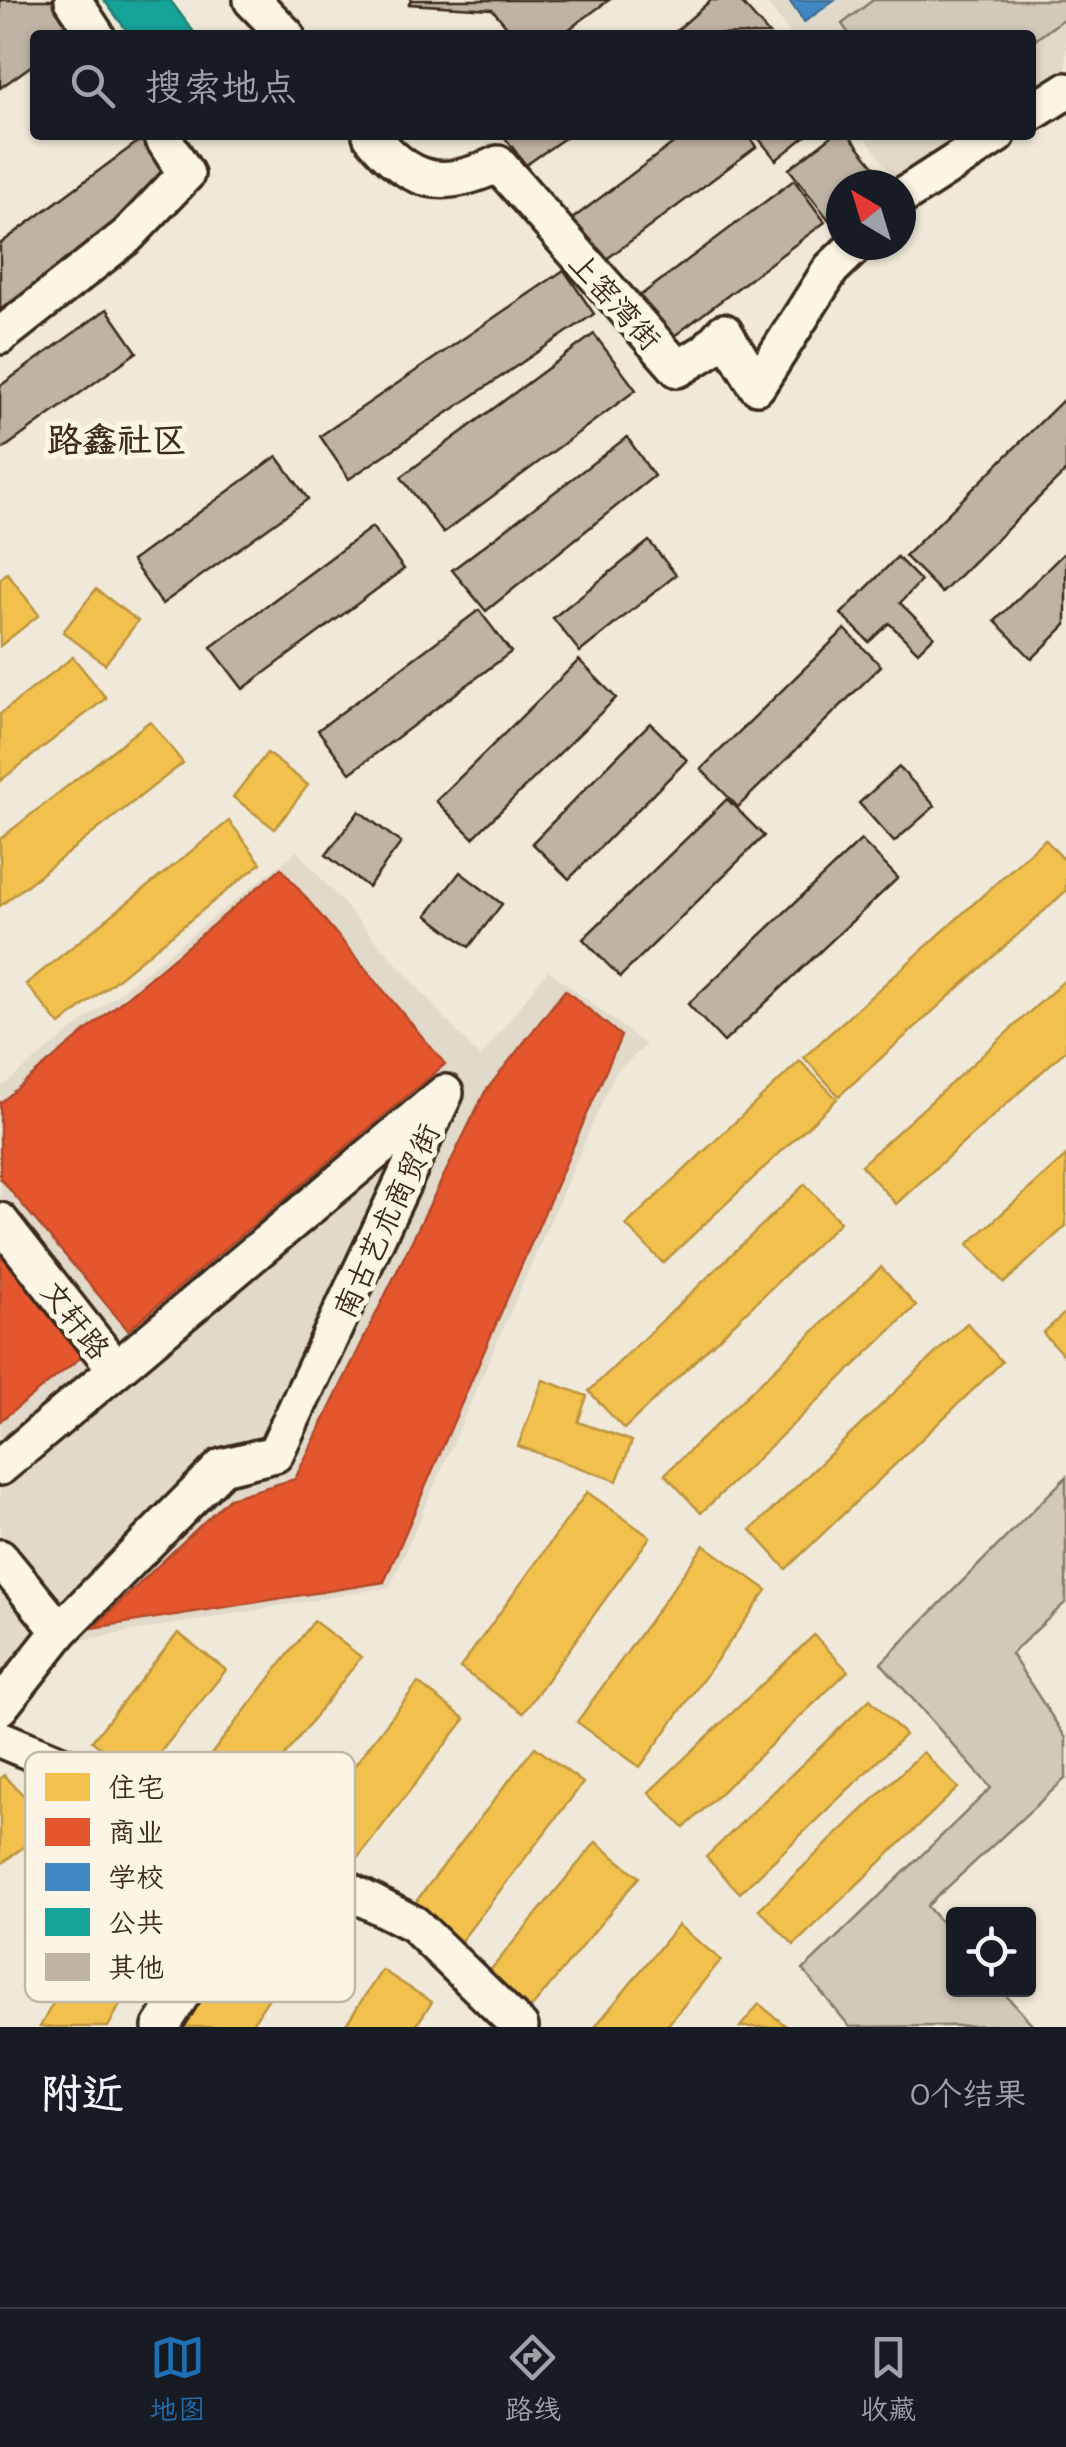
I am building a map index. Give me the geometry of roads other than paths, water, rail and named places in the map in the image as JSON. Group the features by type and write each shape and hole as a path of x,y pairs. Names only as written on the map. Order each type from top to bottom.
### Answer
{"street":[{"path":"73,0 93,30"},
{"path":"252,0 281,30"},
{"path":"1036,110 1066,91"},
{"path":"0,336 126,236 186,174 164,140"},
{"name":"上窑湾街","path":"377,140 418,176 464,181 498,164 678,368 707,350 724,332 758,386 841,260"},
{"path":"916,188 990,140"},
{"name":"南古艺术商贸街","path":"0,1467 445,1092 275,1454 222,1467 60,1631 0,1708"},
{"name":"文轩路","path":"0,1221 116,1369"},
{"path":"0,1558 60,1631"},
{"path":"0,1739 31,1752"},
{"path":"355,1894 414,1924 520,2027"},
{"path":"161,2027 177,2002"}],"district":[{"name":"路鑫社区","path":"117,438"}]}
